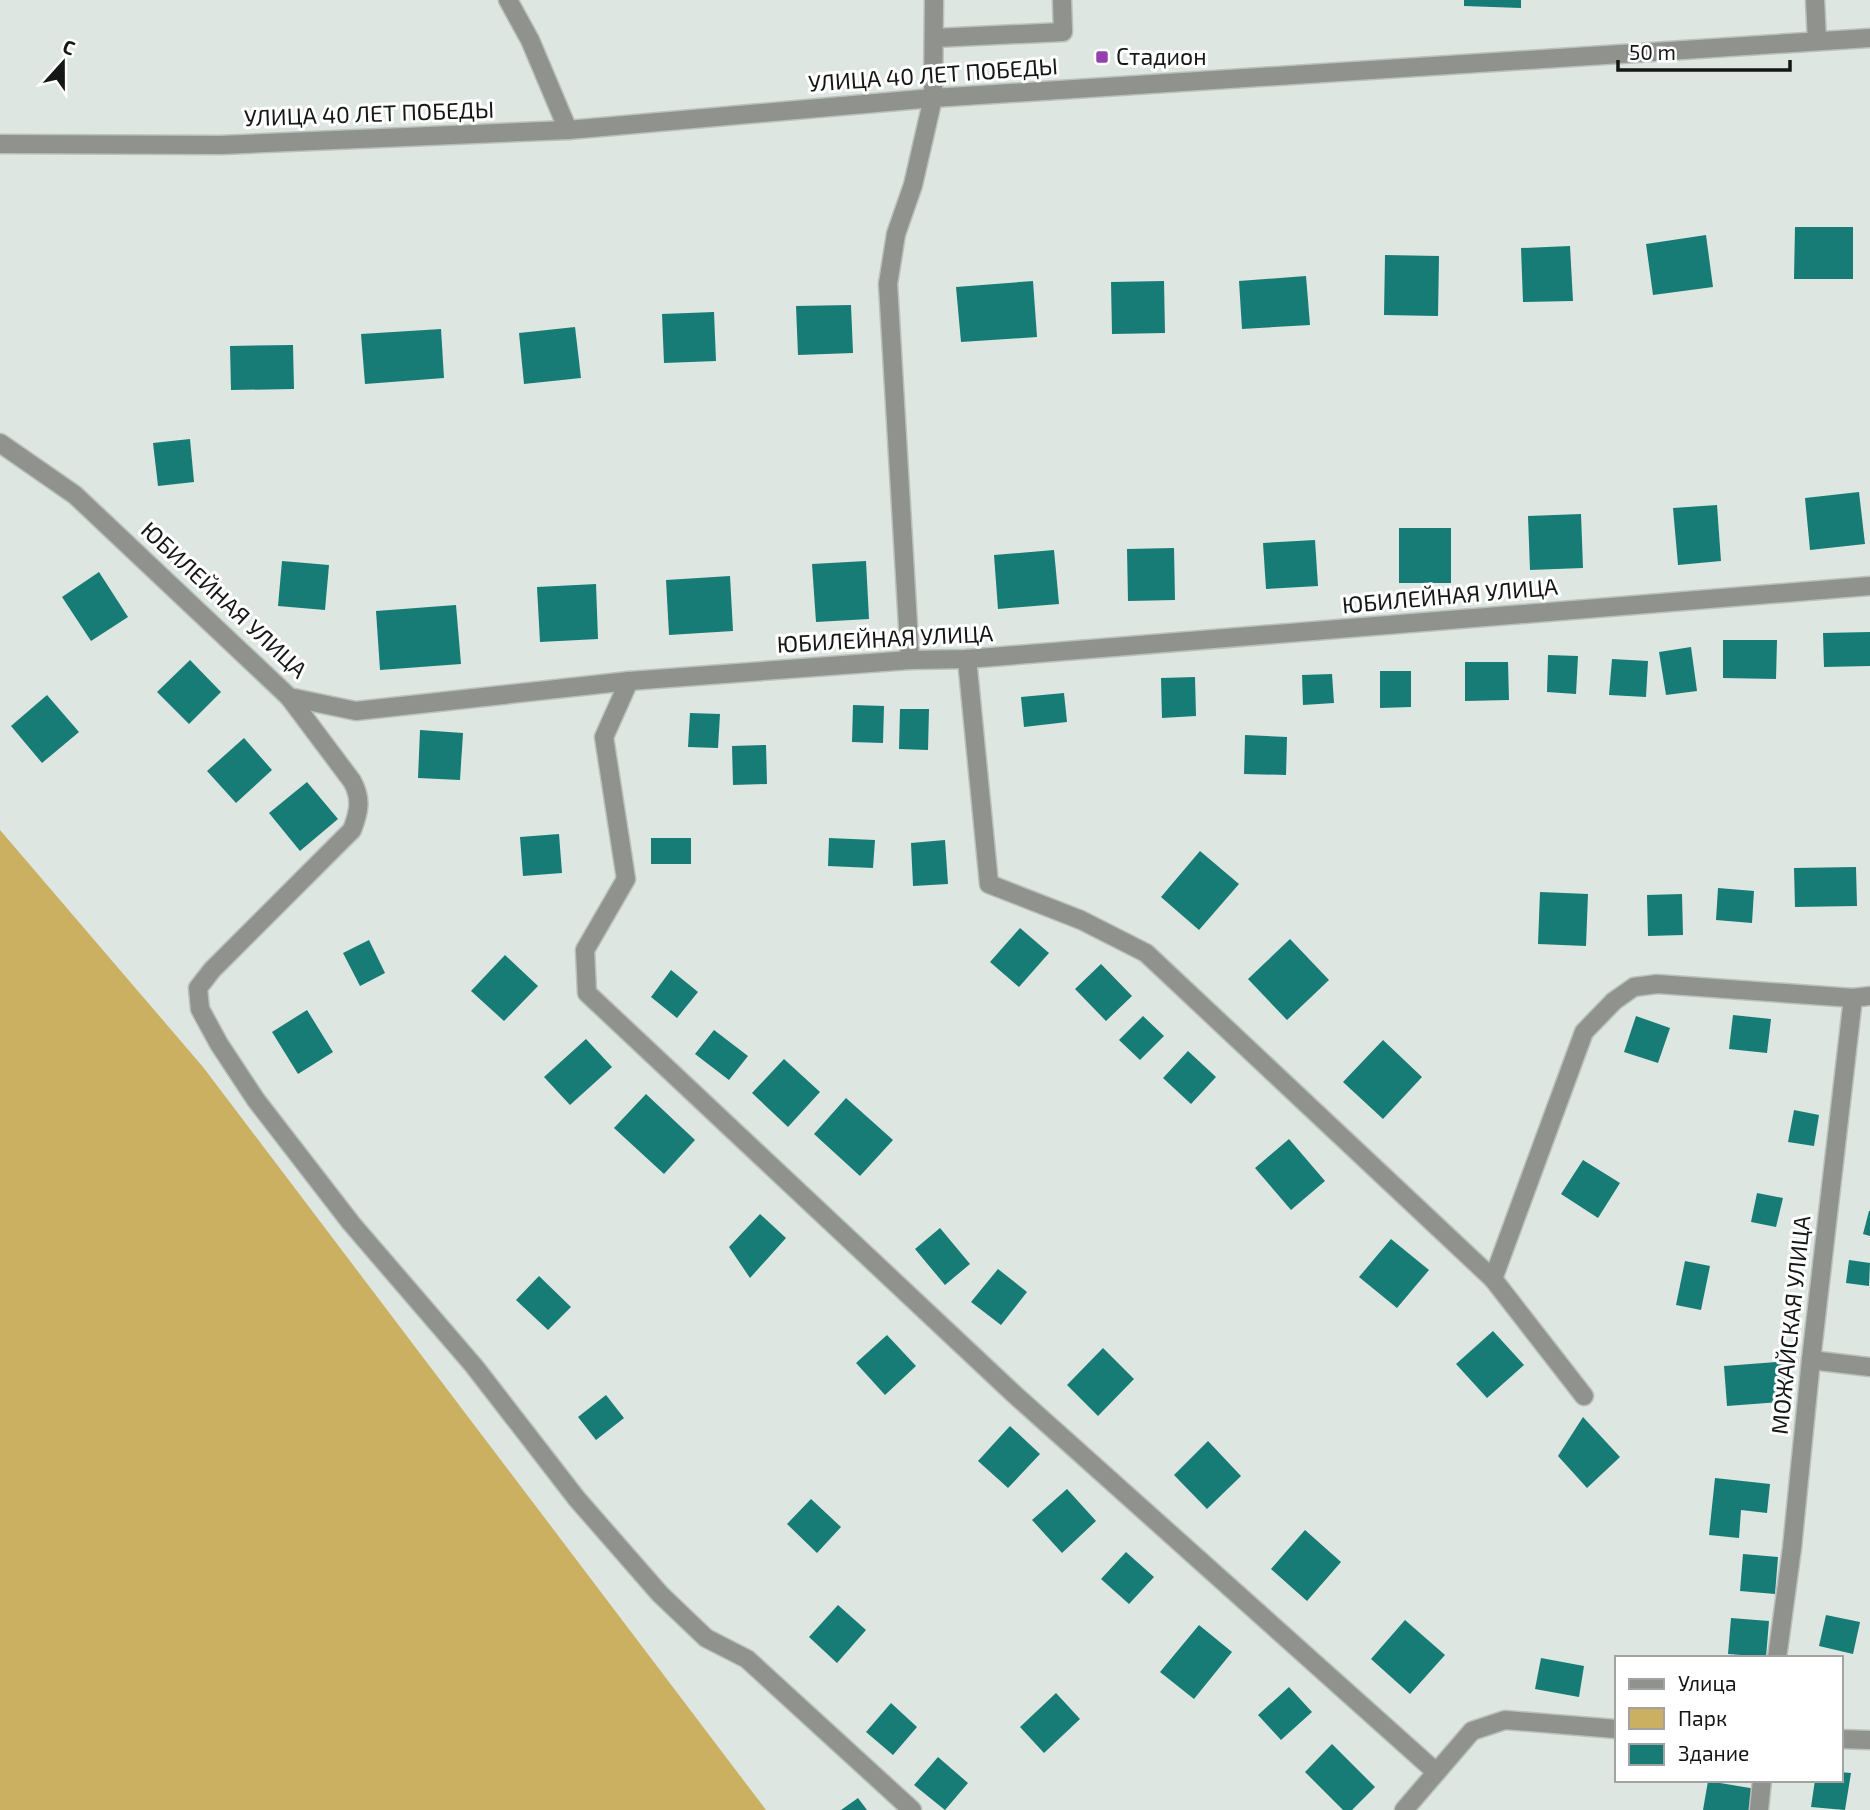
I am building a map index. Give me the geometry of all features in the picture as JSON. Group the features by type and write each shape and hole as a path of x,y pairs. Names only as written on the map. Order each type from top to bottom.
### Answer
{"street":[{"path":"910,660 888,284 896,234 913,185 933,98 934,0"},
{"path":"935,38 1063,33 1062,0"},
{"path":"1815,0 1817,41"},
{"path":"509,1 530,40 568,130"},
{"name":"УЛИЦА 40 ЛЕТ ПОБЕДЫ","path":"0,144 222,145 568,130 933,98 1870,38"},
{"name":"ЮБИЛЕЙНАЯ УЛИЦА","path":"0,443 75,495 289,697 356,711 628,681 910,660 967,659 1870,586"},
{"path":"967,659 989,884 1081,920 1146,953 1493,1279 1584,1396"},
{"path":"628,681 604,737 626,879 585,950 587,993 1014,1394 1436,1772"},
{"path":"289,697 352,781 358,791 359,813 352,830 212,970 198,988 200,1009 256,1100 351,1223 474,1366 577,1499 660,1594 706,1638 747,1659 912,1810"},
{"path":"1493,1279 1584,1032 1614,1000 1634,987 1657,984 1861,997"},
{"name":"МОЖАЙСКАЯ УЛИЦА","path":"1777,1656 1792,1548 1811,1360 1861,997"},
{"path":"1811,1360 1870,1367"},
{"path":"1404,1810 1472,1731 1505,1720 1615,1729"},
{"path":"1842,1740 1870,1740"},
{"path":"1759,1810 1762,1782"}],"green space":[{"path":"0,830 203,1067 766,1810 0,1810"}],"building":[{"path":"1464,0 1521,0 1521,8 1464,6"},
{"path":"1795,227 1853,227 1853,279 1794,279"},
{"path":"1706,235 1713,287 1653,295 1646,244"},
{"path":"1570,246 1573,301 1523,302 1521,248"},
{"path":"1385,255 1439,256 1438,316 1384,315"},
{"path":"1306,276 1310,325 1242,329 1239,281"},
{"path":"1033,281 1037,337 961,342 956,287"},
{"path":"1164,281 1165,333 1112,334 1111,282"},
{"path":"851,305 853,353 798,355 796,306"},
{"path":"714,312 716,361 664,363 662,314"},
{"path":"575,327 581,378 524,384 519,333"},
{"path":"441,329 444,378 365,384 361,334"},
{"path":"293,345 294,389 231,390 230,346"},
{"path":"190,439 194,482 158,486 153,443"},
{"path":"1859,492 1865,544 1810,550 1805,498"},
{"path":"1717,505 1721,561 1678,565 1673,508"},
{"path":"1581,514 1583,568 1530,570 1528,516"},
{"path":"1399,528 1451,528 1451,583 1399,583"},
{"path":"1315,540 1318,586 1266,589 1263,543"},
{"path":"1174,548 1175,600 1128,601 1127,549"},
{"path":"1054,550 1059,604 998,609 994,555"},
{"path":"282,561 329,565 325,610 278,606"},
{"path":"866,561 869,619 816,622 812,564"},
{"path":"99,572 128,617 91,641 62,597"},
{"path":"730,576 733,631 669,635 666,580"},
{"path":"596,584 598,639 540,642 537,587"},
{"path":"456,605 461,664 380,670 376,611"},
{"path":"1870,632 1870,666 1824,667 1823,633"},
{"path":"1723,640 1777,640 1776,679 1723,678"},
{"path":"1691,647 1697,691 1666,695 1659,652"},
{"path":"1548,655 1578,656 1576,694 1547,692"},
{"path":"1612,659 1648,661 1646,697 1609,695"},
{"path":"190,660 221,692 189,724 157,692"},
{"path":"1465,662 1508,662 1509,700 1465,701"},
{"path":"1380,671 1411,671 1411,707 1380,708"},
{"path":"1332,674 1334,703 1303,705 1302,675"},
{"path":"1195,677 1196,716 1162,718 1161,678"},
{"path":"1064,693 1067,722 1024,727 1021,697"},
{"path":"47,695 79,732 42,763 11,726"},
{"path":"853,705 884,706 883,743 852,742"},
{"path":"900,709 929,709 928,750 899,749"},
{"path":"690,713 720,714 718,748 688,747"},
{"path":"420,730 463,733 460,780 418,778"},
{"path":"1245,735 1287,737 1286,775 1244,774"},
{"path":"244,738 272,770 236,803 207,771"},
{"path":"766,745 767,784 733,785 732,746"},
{"path":"307,782 338,819 300,851 269,813"},
{"path":"559,834 562,873 523,876 520,837"},
{"path":"651,838 691,838 691,864 651,864"},
{"path":"829,838 875,840 873,868 828,866"},
{"path":"945,840 948,884 913,886 911,843"},
{"path":"1200,851 1239,884 1199,930 1161,897"},
{"path":"1856,867 1857,906 1795,907 1794,868"},
{"path":"1718,888 1754,891 1752,923 1716,920"},
{"path":"1540,892 1588,894 1586,946 1538,944"},
{"path":"1682,894 1683,935 1648,936 1647,895"},
{"path":"1020,928 1049,953 1019,987 990,962"},
{"path":"1290,939 1329,980 1287,1020 1248,979"},
{"path":"369,940 385,973 360,986 343,953"},
{"path":"505,955 538,986 504,1021 471,991"},
{"path":"1101,964 1132,996 1106,1021 1075,989"},
{"path":"671,970 698,992 677,1018 651,997"},
{"path":"307,1010 333,1052 298,1074 272,1032"},
{"path":"1733,1015 1771,1019 1767,1053 1729,1049"},
{"path":"1143,1016 1164,1036 1140,1060 1119,1040"},
{"path":"1636,1016 1670,1028 1658,1063 1624,1052"},
{"path":"714,1030 748,1056 729,1080 695,1054"},
{"path":"586,1039 612,1067 570,1105 544,1077"},
{"path":"1383,1040 1422,1077 1383,1119 1343,1082"},
{"path":"1188,1051 1216,1077 1191,1104 1163,1078"},
{"path":"784,1059 820,1092 788,1127 752,1093"},
{"path":"646,1094 695,1140 664,1174 614,1128"},
{"path":"846,1098 893,1140 860,1176 814,1134"},
{"path":"1794,1110 1819,1115 1814,1146 1788,1142"},
{"path":"1289,1139 1325,1181 1291,1210 1255,1168"},
{"path":"1583,1160 1620,1183 1598,1218 1561,1194"},
{"path":"1757,1193 1783,1198 1776,1227 1751,1222"},
{"path":"1870,1211 1870,1236 1863,1234"},
{"path":"760,1214 786,1238 750,1278 729,1247"},
{"path":"940,1228 970,1264 945,1285 915,1249"},
{"path":"1391,1239 1429,1270 1397,1308 1359,1277"},
{"path":"1849,1260 1870,1263 1869,1286 1846,1283"},
{"path":"1685,1261 1710,1266 1701,1310 1676,1305"},
{"path":"998,1269 1027,1292 1001,1325 971,1302"},
{"path":"539,1276 571,1307 548,1330 516,1300"},
{"path":"1493,1331 1524,1365 1487,1398 1456,1364"},
{"path":"887,1335 916,1366 885,1395 856,1363"},
{"path":"1103,1348 1134,1379 1098,1416 1067,1385"},
{"path":"1789,1361 1792,1401 1727,1406 1724,1366"},
{"path":"606,1395 624,1418 596,1440 578,1417"},
{"path":"1583,1417 1620,1457 1587,1488 1558,1456"},
{"path":"1010,1426 1040,1454 1008,1488 978,1461"},
{"path":"1208,1441 1241,1476 1207,1509 1174,1475"},
{"path":"1715,1478 1770,1484 1767,1513 1741,1510 1739,1538 1709,1535"},
{"path":"1067,1489 1096,1521 1062,1553 1032,1520"},
{"path":"811,1499 841,1527 817,1553 787,1524"},
{"path":"1305,1530 1341,1562 1307,1601 1271,1569"},
{"path":"1126,1552 1154,1577 1129,1604 1101,1579"},
{"path":"1743,1554 1778,1557 1775,1594 1740,1591"},
{"path":"838,1605 866,1630 837,1663 809,1637"},
{"path":"1826,1615 1860,1622 1853,1654 1819,1646"},
{"path":"1731,1618 1769,1621 1766,1656 1728,1654"},
{"path":"1405,1620 1445,1655 1410,1694 1371,1659"},
{"path":"1199,1625 1232,1652 1194,1699 1160,1672"},
{"path":"1541,1658 1584,1666 1579,1697 1535,1689"},
{"path":"1289,1687 1312,1712 1281,1740 1258,1715"},
{"path":"1056,1693 1080,1719 1044,1753 1020,1727"},
{"path":"891,1703 917,1727 893,1755 866,1732"},
{"path":"1332,1744 1375,1787 1352,1810 1343,1810 1305,1772"},
{"path":"938,1757 968,1783 945,1810 914,1785"},
{"path":"1842,1772 1851,1773 1845,1810 1811,1807 1815,1782 1842,1782"},
{"path":"1708,1782 1756,1789 1753,1810 1703,1810"},
{"path":"858,1798 867,1810 841,1810"}],"place":[{"name":"Стадион","path":"1102,57"}]}
